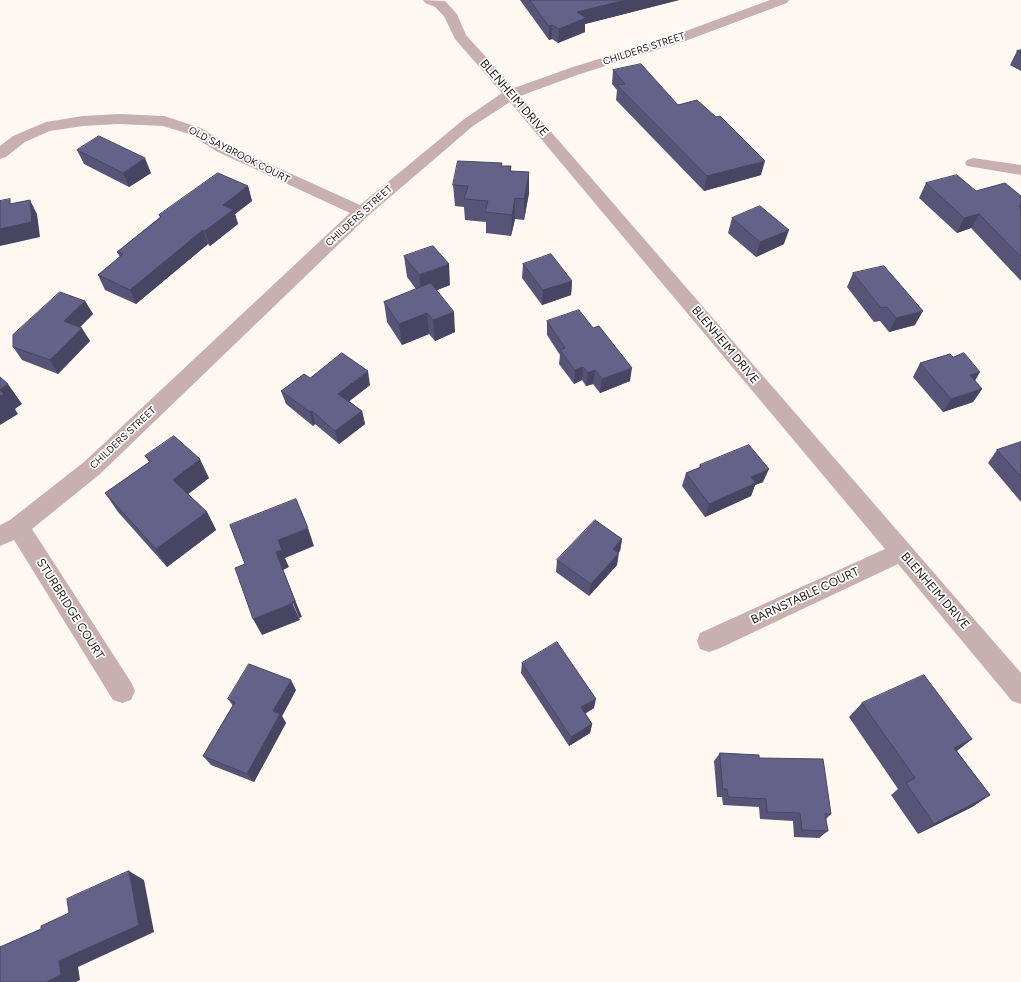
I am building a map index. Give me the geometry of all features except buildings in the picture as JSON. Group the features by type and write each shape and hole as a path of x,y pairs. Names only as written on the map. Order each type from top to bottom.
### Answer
{"street":[{"name":"BLENHEIM DRIVE","path":"430,0 440,4 450,14 460,36 1021,692"},
{"name":"CHILDERS STREET","path":"9,531 92,468 362,212 468,123 511,94 575,71 680,38 773,1"},
{"name":"OLD SAYBROOK COURT","path":"0,154 19,139 46,127 83,121 119,119 164,121 195,131 224,149 362,212"},
{"path":"973,163 1021,170"},
{"name":"STURBRIDGE COURT","path":"9,531 122,691"},
{"name":"BARNSTABLE COURT","path":"710,641 901,552"}]}
